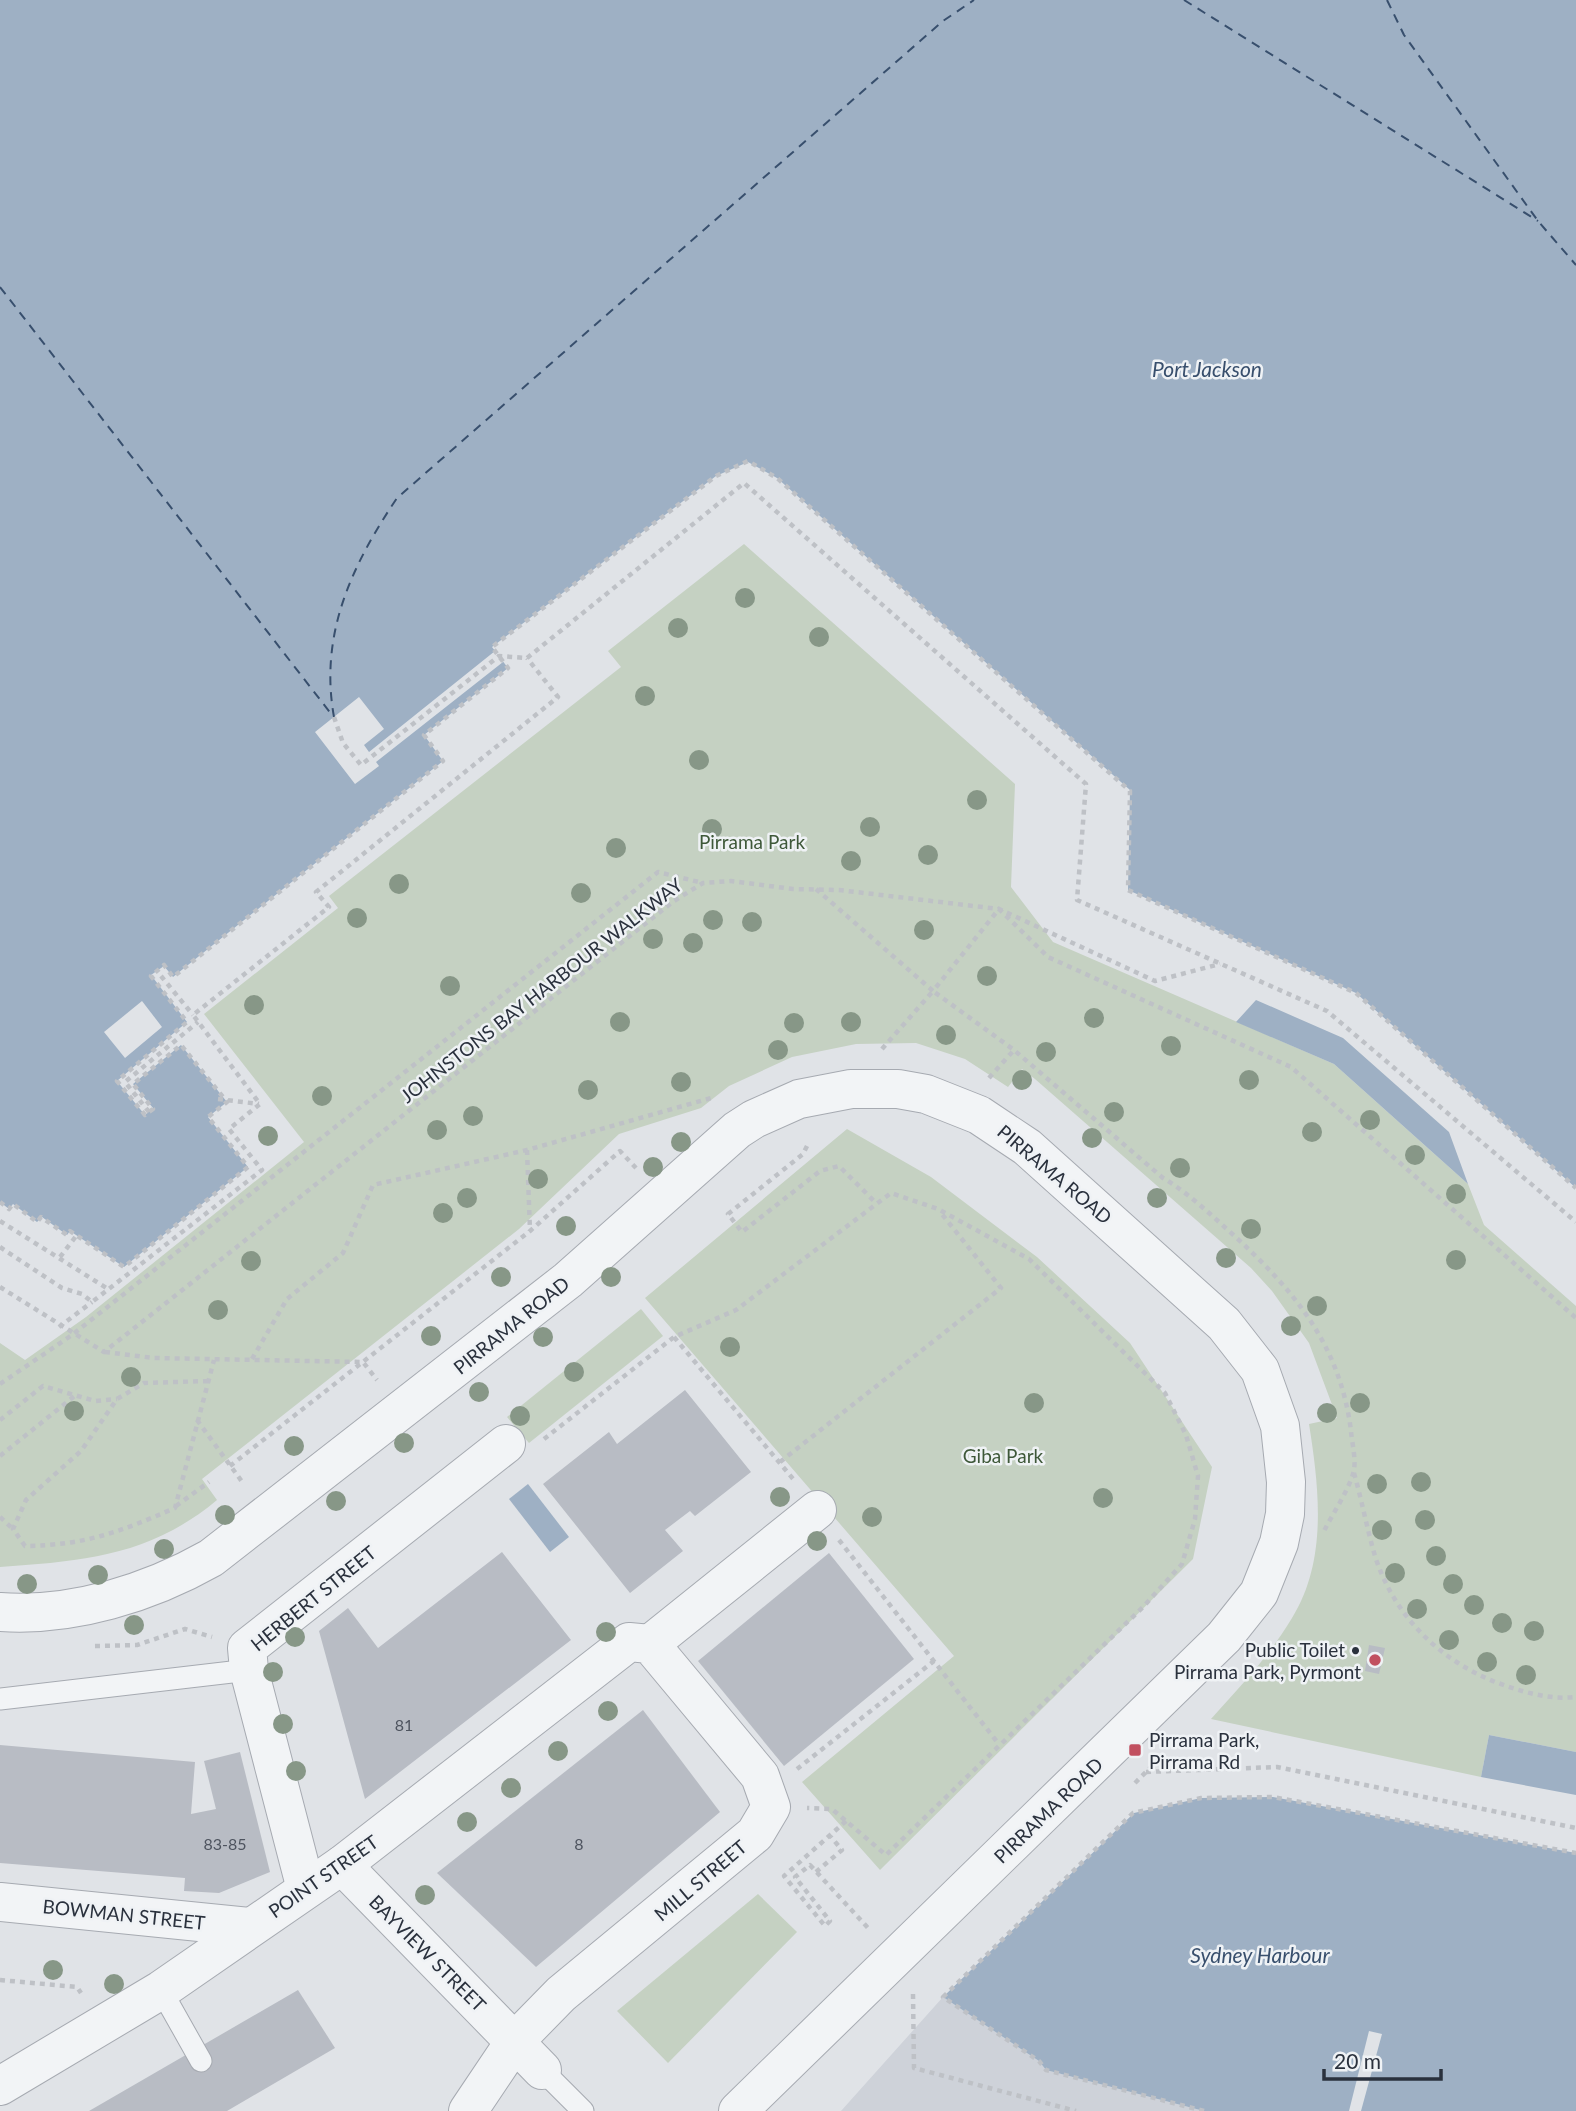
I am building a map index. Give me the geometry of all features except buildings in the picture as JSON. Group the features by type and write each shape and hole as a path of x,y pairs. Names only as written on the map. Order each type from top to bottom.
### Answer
{"street":[{"name":"PIRRAMA ROAD","path":"0,1612 72,1608 148,1588 180,1576 211,1558 269,1517 568,1280 737,1130 754,1118 799,1099 875,1087 926,1094 952,1102 1012,1135 1224,1324 1260,1370 1280,1426 1286,1482 1285,1514 1279,1544 1259,1592 1207,1654 738,2111"},
{"name":"HERBERT STREET","path":"306,1889 249,1670 247,1648 506,1444"},
{"name":"POINT STREET","path":"0,2086 160,1990 342,1866 817,1510"},
{"path":"639,1643 760,1776 769,1800"},
{"name":"MILL STREET","path":"468,2111 515,2041 561,1994 755,1834 769,1800"},
{"name":"BAYVIEW STREET","path":"342,1866 542,2070"},
{"name":"BOWMAN STREET","path":"0,1902 249,1927"}],"lane":[{"path":"0,1699 249,1670"},
{"path":"160,1990 201,2061"},
{"path":"542,2070 583,2111"}],"path":[{"path":"0,1202 9,1209 13,1204 37,1222 41,1217 67,1235 70,1231 124,1267 248,1167 208,1117 227,1102 181,1045 133,1084 153,1108 145,1115 117,1081 187,1022 151,975 164,965 173,977 443,761 424,735 508,668 492,647 716,476 748,461 777,478 1130,791 1128,890 1356,993 1576,1188"},
{"path":"334,717 343,743 361,765 499,656 527,658 744,483 1086,784 1077,900 1327,1011 1576,1222"},
{"path":"193,1015 329,907 316,892 558,697 527,658"},
{"path":"0,1384 72,1335 658,872 703,883"},
{"name":"JOHNSTONS BAY HARBOUR WALKWAY","path":"104,1352 674,901 703,883 731,881 999,909 1155,981 1221,964"},
{"path":"815,889 933,990 1014,1050"},
{"path":"880,1051 999,909 1048,957 1290,1067 1576,1318"},
{"path":"161,976 260,1104"},
{"path":"149,1112 125,1082 198,1021"},
{"path":"252,1359 287,1299 343,1254 373,1185 527,1150 719,1096"},
{"path":"218,1099 260,1104"},
{"path":"59,1327 262,1170 229,1129 260,1104"},
{"path":"807,1146 803,1154 727,1214 741,1232 821,1171 839,1166 876,1203"},
{"path":"527,1150 530,1231"},
{"path":"230,1466 530,1231 620,1151 639,1171"},
{"path":"506,1444 535,1447 674,1337 736,1310 891,1193 938,1209 1029,1259 1164,1393 1186,1435 1198,1476 1195,1519 1182,1564 1143,1607 998,1743 886,1854 832,1809 769,1800"},
{"path":"780,1462 1001,1288 938,1209"},
{"path":"0,1221 108,1289"},
{"path":"60,1257 77,1234"},
{"path":"0,1247 62,1288 82,1294 92,1302"},
{"path":"0,1287 59,1327 104,1352 154,1358 363,1362"},
{"path":"674,1337 780,1462 998,1743"},
{"path":"175,1507 214,1360"},
{"path":"363,1362 401,1413"},
{"path":"13,1530 26,1500 81,1451 117,1399 144,1383 208,1381"},
{"path":"0,1420 43,1386 95,1401 117,1399"},
{"path":"0,1456 78,1394"},
{"path":"197,1419 269,1517"},
{"path":"1354,1472 1375,1556 1388,1588 1428,1642 1457,1664 1523,1692 1561,1699 1576,1697"},
{"path":"0,1517 25,1546 66,1546 110,1536 175,1507 209,1482"},
{"path":"90,1646 137,1645 185,1629"},
{"path":"769,1800 934,1661"},
{"path":"1127,1790 1147,1773 1277,1767 1576,1828"},
{"path":"1204,2111 1046,2070 1039,2062 943,1997 1133,1813 1200,1798 1273,1797 1576,1853"},
{"path":"846,1821 784,1876 825,1926 831,1921 795,1877 810,1865 864,1925"},
{"path":"816,1872 842,1850 831,1837"},
{"path":"0,1980 77,1987 101,2026"},
{"path":"914,1988 914,2067 1076,2111"}],"shaded area":[{"path":"943,1997 1039,2061 1046,2070 1204,2111 841,2111"}],"green space":[{"name":"Pirrama Park","path":"744,544 1015,784 1011,887 1053,942 1334,1064 1468,1184 1484,1225 1576,1306 1576,1752 1489,1735 1481,1777 1211,1719 1283,1632 1303,1596 1311,1572 1316,1548 1318,1498 1309,1424 1337,1418 1309,1343 1272,1291 1251,1268 1022,1069 1008,1087 965,1059 916,1043 856,1044 792,1057 729,1086 701,1108 619,1134 519,1229 202,1479 217,1500 192,1519 167,1533 115,1552 60,1562 0,1567 0,1343 25,1360 86,1317 304,1142 204,1014 338,908 329,896 621,667 608,651"},
{"name":"Giba Park","path":"847,1129 931,1177 1037,1257 1130,1343 1212,1467 1193,1559 880,1870 802,1782 954,1656 645,1298"},
{"path":"641,1309 663,1336 529,1443 507,1417"},
{"path":"758,1894 797,1932 668,2063 617,2011"}],"water":[{"name":"Port Jackson","path":"0,0 1576,0 1576,1188 1356,993 1128,890 1130,790 777,478 748,462 716,476 492,647 508,668 424,735 443,761 173,977 164,966 151,975 187,1022 117,1081 145,1115 153,1108 133,1084 181,1045 227,1102 208,1117 248,1167 124,1267 70,1231 67,1235 42,1217 37,1222 13,1204 9,1209 0,1202"},
{"path":"1256,1000 1343,1038 1449,1132 1468,1184 1334,1064 1236,1022"},
{"path":"528,1484 569,1537 550,1552 509,1499"},
{"path":"1489,1735 1576,1752 1576,1795 1481,1777"},
{"name":"Sydney Harbour","path":"1273,1797 1576,1853 1576,2111 1204,2111 1046,2070 1039,2061 943,1997 1134,1813 1201,1798"}],"pier":[{"path":"495,651 503,662 376,762 379,766 355,784 315,732 359,697 384,729 364,745 369,752"},
{"path":"142,1001 162,1027 125,1058 104,1032"},
{"path":"1369,2031 1382,2034 1361,2111 1349,2111"}],"ferry route":[{"path":"334,717 331,657 343,601 366,549 397,498 943,21 974,0"},
{"path":"1184,0 1538,221"},
{"path":"1387,0 1404,35 1538,221 1576,265"},
{"path":"0,287 332,715"}],"place":[{"name":"Public Toilet • Pirrama Park, Pyrmont","path":"1375,1660"},
{"name":"Pirrama Park, Pirrama Rd","path":"1135,1750"}]}
